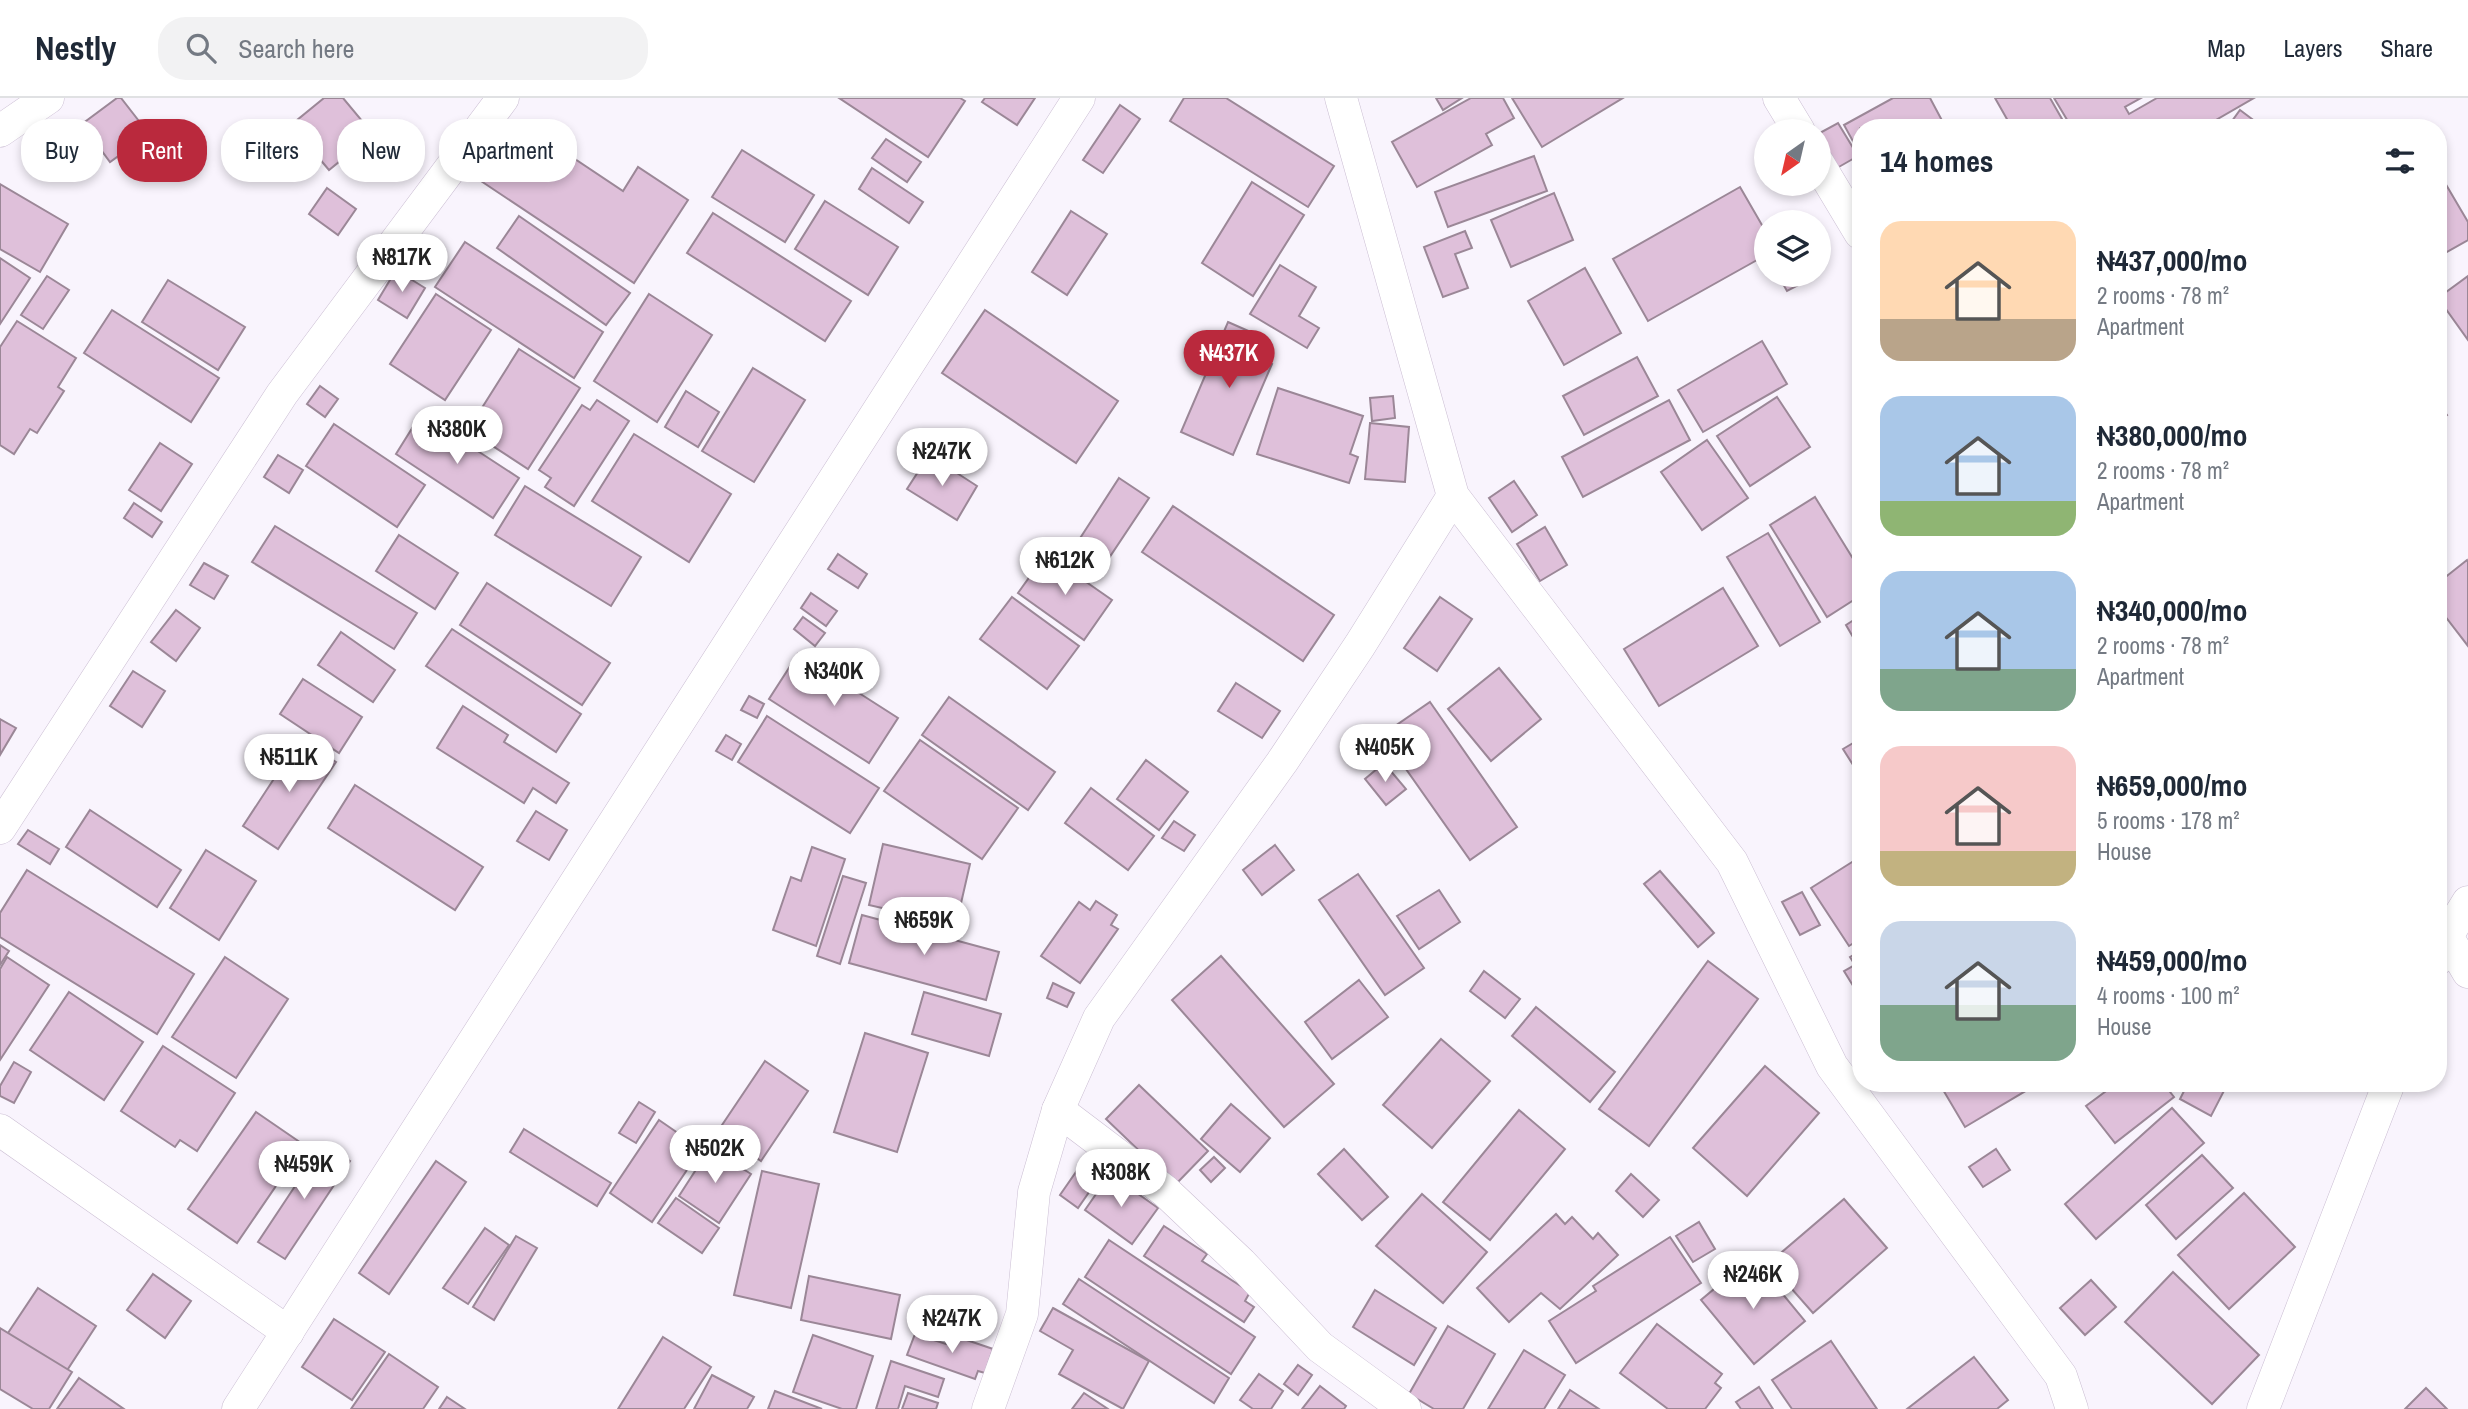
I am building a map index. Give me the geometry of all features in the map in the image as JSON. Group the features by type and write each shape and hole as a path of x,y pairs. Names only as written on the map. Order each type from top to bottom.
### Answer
{"street":[{"path":"0,131 48,98"},
{"path":"0,828 282,394 503,98"},
{"path":"238,1409 1079,98"},
{"path":"1341,98 1453,496 1731,862 1832,1066 2061,1376 2072,1409"},
{"path":"1779,98 1792,119"},
{"path":"1831,185 1852,220"},
{"path":"988,1409 1022,1314 1034,1192 1058,1110 1098,1018 1282,762 1360,645 1453,496"},
{"path":"2447,932 2468,902"},
{"path":"2447,948 2468,972"},
{"path":"2263,1409 2386,1092"},
{"path":"1058,1110 1165,1191 1241,1263 1320,1347 1405,1409"},
{"path":"0,1130 288,1332"}],"building":[{"path":"117,98 121,98 137,119 117,119 117,157 110,162 103,152 103,119 89,119"},
{"path":"324,98 343,98 360,119 337,119 337,163 329,170 323,163 323,119 298,119"},
{"path":"839,98 960,98 965,101 928,157"},
{"path":"985,98 1035,98 1017,125 982,102"},
{"path":"1184,98 1226,98 1334,166 1308,207 1170,121"},
{"path":"1436,98 1462,98 1443,110"},
{"path":"1471,98 1503,98 1514,118 1486,134 1492,145 1417,187 1392,142"},
{"path":"1512,98 1623,98 1542,147"},
{"path":"1893,98 1930,98 1941,119 1855,119"},
{"path":"1995,98 2050,98 2062,119 2007,119"},
{"path":"2054,98 2141,98 2125,107 2129,114 2157,98 2254,98 2218,119 2067,119"},
{"path":"1120,105 1140,119 1103,173 1083,160"},
{"path":"2240,110 2252,119 2234,119"},
{"path":"1852,121 1852,140 1844,125"},
{"path":"1838,123 1852,146 1852,159 1837,168 1831,157 1831,127"},
{"path":"886,139 921,162 907,182 872,158"},
{"path":"742,150 814,195 785,242 712,197"},
{"path":"1534,156 1547,191 1448,227 1435,192"},
{"path":"577,160 623,191 638,167 688,200 634,283 482,182 577,182"},
{"path":"872,168 923,202 909,223 859,189"},
{"path":"1252,182 1304,215 1253,296 1202,263"},
{"path":"0,184 68,224 40,272 0,249"},
{"path":"2447,186 2468,222 2468,240 2447,252"},
{"path":"1740,187 1754,211 1754,262 1648,321 1613,259"},
{"path":"327,188 356,209 338,235 309,214"},
{"path":"1554,193 1573,240 1511,267 1491,220"},
{"path":"825,201 898,247 868,295 795,249"},
{"path":"1071,211 1107,234 1067,295 1032,272"},
{"path":"713,213 851,301 825,341 687,253"},
{"path":"519,216 630,293 606,325 497,248"},
{"path":"1465,231 1472,248 1455,254 1468,288 1443,297 1424,247"},
{"path":"465,242 603,332 574,378 435,287"},
{"path":"0,258 30,278 0,324"},
{"path":"1280,265 1316,287 1299,316 1319,328 1307,348 1250,314"},
{"path":"1585,268 1621,333 1564,365 1528,301"},
{"path":"396,270 425,288 407,318 378,300"},
{"path":"47,276 69,290 43,329 21,315"},
{"path":"2468,276 2468,340 2447,311 2447,291"},
{"path":"168,280 245,327 218,370 142,322"},
{"path":"436,294 491,330 445,400 390,364"},
{"path":"649,294 712,335 657,422 594,381"},
{"path":"112,310 219,378 191,422 84,353"},
{"path":"985,310 1118,401 1076,463 942,373"},
{"path":"17,321 76,358 58,387 64,391 37,433 30,429 14,454 0,445 0,347"},
{"path":"1228,322 1269,340 1261,359 1272,364 1233,455 1181,432"},
{"path":"1762,341 1787,384 1703,432 1678,390"},
{"path":"519,349 580,388 528,469 468,430"},
{"path":"1637,357 1658,396 1584,435 1563,396"},
{"path":"753,368 805,400 754,482 702,451"},
{"path":"320,386 338,399 325,417 307,404"},
{"path":"1278,388 1363,416 1350,454 1358,457 1349,483 1257,454"},
{"path":"686,391 719,412 698,447 665,427"},
{"path":"1393,396 1395,418 1372,421 1370,398"},
{"path":"1777,397 1810,447 1750,486 1717,436"},
{"path":"597,400 629,421 574,506 545,487 551,478 539,470 582,405 590,410"},
{"path":"1669,400 1690,440 1583,497 1562,457"},
{"path":"421,414 519,478 493,518 396,454"},
{"path":"1370,423 1409,427 1405,482 1365,479"},
{"path":"334,424 425,485 397,527 306,466"},
{"path":"634,434 731,494 689,562 592,501"},
{"path":"1707,440 1748,498 1702,530 1661,472"},
{"path":"160,443 192,464 161,511 129,490"},
{"path":"278,455 303,470 289,493 264,477"},
{"path":"929,455 977,486 957,520 907,489"},
{"path":"1119,478 1149,498 1095,579 1066,560"},
{"path":"1514,481 1537,515 1512,532 1489,498"},
{"path":"525,486 641,557 611,606 495,535"},
{"path":"1815,497 1852,557 1852,601 1827,617 1770,525"},
{"path":"134,503 162,522 152,537 124,518"},
{"path":"1173,506 1334,615 1303,661 1142,552"},
{"path":"275,526 417,613 394,649 252,562"},
{"path":"1545,527 1567,565 1540,581 1517,544"},
{"path":"1768,533 1820,622 1780,646 1727,557"},
{"path":"399,535 458,573 435,609 376,571"},
{"path":"838,554 867,574 858,588 828,569"},
{"path":"1046,554 1112,600 1084,640 1018,593"},
{"path":"2467,560 2468,646 2447,619 2447,576"},
{"path":"204,563 228,576 214,599 190,585"},
{"path":"487,583 610,663 582,705 460,625"},
{"path":"1723,588 1758,646 1659,706 1624,649"},
{"path":"811,593 837,611 826,626 801,608"},
{"path":"1012,597 1079,646 1047,689 980,639"},
{"path":"1440,597 1472,619 1437,671 1404,648"},
{"path":"176,610 200,628 176,661 151,642"},
{"path":"803,617 825,633 815,646 794,629"},
{"path":"1852,621 1852,635 1846,625"},
{"path":"452,629 581,714 556,752 426,666"},
{"path":"341,632 395,670 373,702 318,665"},
{"path":"798,654 898,718 869,763 769,699"},
{"path":"1499,668 1541,719 1491,761 1448,709"},
{"path":"133,671 165,691 142,727 110,706"},
{"path":"303,679 362,717 339,753 280,714"},
{"path":"1236,683 1280,711 1262,738 1218,711"},
{"path":"749,696 764,704 757,718 741,710"},
{"path":"949,697 1055,772 1028,810 922,735"},
{"path":"1430,702 1517,827 1470,860 1382,735"},
{"path":"463,706 508,735 504,742 569,783 556,803 533,788 524,803 437,748"},
{"path":"767,716 879,788 850,833 738,762"},
{"path":"0,719 16,728 0,755"},
{"path":"726,735 741,744 732,760 716,751"},
{"path":"300,739 336,762 278,849 243,826"},
{"path":"920,740 1018,808 982,859 884,791"},
{"path":"1852,744 1852,763 1843,749"},
{"path":"1146,760 1188,792 1159,830 1117,799"},
{"path":"1384,763 1406,789 1386,805 1365,779"},
{"path":"355,785 483,867 455,910 328,828"},
{"path":"1091,788 1154,836 1128,870 1065,823"},
{"path":"90,810 181,870 157,907 66,847"},
{"path":"536,811 567,830 549,860 517,841"},
{"path":"1174,821 1195,835 1184,851 1162,838"},
{"path":"28,830 59,849 50,864 18,844"},
{"path":"883,844 970,864 956,925 869,905"},
{"path":"1275,845 1294,870 1262,895 1243,870"},
{"path":"812,847 845,859 816,946 773,930 791,877 801,881"},
{"path":"206,850 256,881 219,940 170,908"},
{"path":"1852,862 1852,944 1849,946 1811,888"},
{"path":"27,870 194,974 157,1034 0,937 0,913"},
{"path":"1660,871 1714,933 1698,947 1644,884"},
{"path":"1358,874 1424,968 1385,995 1319,900"},
{"path":"843,876 866,883 840,964 817,956"},
{"path":"1439,890 1460,922 1419,949 1397,916"},
{"path":"1802,892 1820,925 1800,935 1782,902"},
{"path":"1096,901 1117,915 1111,925 1118,929 1080,983 1041,956 1079,902 1090,910"},
{"path":"862,915 999,952 986,1000 849,963"},
{"path":"0,945 9,951 0,965"},
{"path":"1221,956 1334,1084 1284,1127 1172,1000"},
{"path":"7,957 49,985 0,1060 0,969"},
{"path":"225,957 288,999 236,1078 172,1037"},
{"path":"1708,961 1758,999 1649,1146 1599,1109"},
{"path":"1852,967 1852,984 1844,971"},
{"path":"1484,971 1520,999 1505,1018 1470,991"},
{"path":"1359,980 1388,1017 1332,1059 1305,1022"},
{"path":"1053,983 1074,993 1067,1007 1047,998"},
{"path":"69,992 143,1042 104,1100 30,1050"},
{"path":"924,992 1001,1014 989,1056 912,1034"},
{"path":"1536,1007 1615,1072 1590,1102 1512,1036"},
{"path":"865,1033 928,1053 897,1152 834,1132"},
{"path":"1441,1039 1490,1081 1432,1148 1383,1105"},
{"path":"163,1046 235,1093 197,1151 180,1140 175,1147 121,1111"},
{"path":"765,1061 808,1091 761,1161 718,1131"},
{"path":"14,1062 31,1072 14,1103 0,1096 0,1086"},
{"path":"1765,1066 1819,1113 1747,1196 1693,1148"},
{"path":"1139,1085 1208,1151 1175,1185 1106,1119"},
{"path":"1944,1092 2024,1092 1965,1127"},
{"path":"2105,1092 2170,1092 2174,1097 2115,1143 2086,1106"},
{"path":"2184,1092 2223,1092 2211,1116 2180,1099"},
{"path":"639,1102 655,1112 636,1143 619,1133"},
{"path":"1231,1104 1270,1138 1240,1172 1201,1139"},
{"path":"2172,1108 2204,1143 2096,1239 2065,1204"},
{"path":"1519,1110 1565,1149 1490,1240 1443,1202"},
{"path":"256,1112 304,1145 237,1243 188,1209"},
{"path":"659,1120 701,1149 652,1222 610,1193"},
{"path":"524,1129 611,1183 597,1206 510,1152"},
{"path":"323,1144 350,1161 285,1259 258,1242"},
{"path":"710,1148 751,1174 719,1223 679,1196"},
{"path":"1344,1149 1388,1197 1362,1220 1318,1174"},
{"path":"1996,1149 2010,1170 1983,1187 1969,1167"},
{"path":"2202,1155 2233,1188 2176,1239 2146,1205"},
{"path":"1214,1157 1225,1168 1211,1182 1200,1170"},
{"path":"1085,1159 1103,1172 1078,1208 1060,1195"},
{"path":"436,1161 466,1182 389,1294 359,1273"},
{"path":"762,1171 819,1184 791,1308 734,1295"},
{"path":"1110,1174 1158,1208 1132,1244 1085,1210"},
{"path":"1631,1174 1659,1200 1643,1217 1616,1191"},
{"path":"2244,1193 2295,1247 2229,1309 2178,1255"},
{"path":"1422,1194 1487,1252 1443,1303 1376,1246"},
{"path":"676,1198 719,1228 702,1253 658,1223"},
{"path":"1844,1199 1887,1248 1813,1313 1769,1263"},
{"path":"1556,1214 1565,1224 1572,1217 1593,1239 1598,1233 1618,1255 1560,1309 1541,1293 1509,1322 1477,1288"},
{"path":"1699,1222 1715,1249 1693,1262 1676,1236"},
{"path":"1164,1226 1207,1254 1202,1261 1250,1292 1245,1301 1254,1307 1244,1322 1144,1256"},
{"path":"485,1228 509,1245 468,1304 443,1288"},
{"path":"516,1236 537,1248 494,1320 473,1307"},
{"path":"1670,1237 1701,1283 1576,1363 1549,1321 1596,1291 1593,1286"},
{"path":"1109,1240 1255,1337 1231,1374 1085,1277"},
{"path":"1752,1257 1805,1321 1754,1364 1701,1300"},
{"path":"2173,1272 2259,1355 2212,1404 2125,1322"},
{"path":"153,1274 191,1301 165,1338 127,1310"},
{"path":"809,1276 900,1295 891,1339 801,1320"},
{"path":"1079,1279 1229,1378 1214,1403 1063,1304"},
{"path":"2091,1280 2116,1307 2085,1335 2060,1308"},
{"path":"38,1288 96,1326 62,1378 4,1339"},
{"path":"1375,1290 1436,1328 1414,1365 1353,1327"},
{"path":"1053,1308 1149,1361 1123,1409 1059,1374 1073,1350 1040,1331"},
{"path":"334,1319 385,1352 352,1400 302,1367"},
{"path":"1657,1324 1722,1374 1715,1383 1721,1388 1705,1409 1668,1409 1620,1373"},
{"path":"1448,1326 1495,1354 1463,1409 1434,1409 1409,1394"},
{"path":"0,1328 72,1372 49,1409 33,1409 0,1389"},
{"path":"915,1334 946,1344 949,1334 993,1349 985,1373 978,1371 975,1379 907,1355"},
{"path":"813,1335 873,1356 856,1409 842,1409 793,1392"},
{"path":"663,1337 711,1367 684,1409 618,1409"},
{"path":"1831,1341 1877,1409 1792,1409 1772,1380"},
{"path":"1524,1350 1565,1375 1544,1409 1488,1409"},
{"path":"389,1354 438,1387 423,1409 351,1409"},
{"path":"1974,1357 2008,1400 1997,1409 1907,1409"},
{"path":"891,1361 944,1379 938,1397 905,1386 898,1409 876,1409"},
{"path":"1298,1365 1312,1375 1298,1395 1284,1384"},
{"path":"1259,1374 1283,1391 1271,1409 1253,1409 1240,1400"},
{"path":"712,1375 754,1397 747,1409 694,1409"},
{"path":"79,1378 124,1409 57,1409"},
{"path":"1320,1386 1346,1406 1344,1409 1302,1409"},
{"path":"1759,1387 1773,1409 1741,1409 1736,1402"},
{"path":"2426,1388 2447,1409 2405,1409"},
{"path":"1570,1390 1599,1409 1558,1409"},
{"path":"775,1391 822,1409 768,1409"},
{"path":"908,1393 938,1403 936,1409 902,1409"},
{"path":"1084,1393 1108,1409 1072,1409"},
{"path":"447,1397 465,1409 439,1409"}]}
